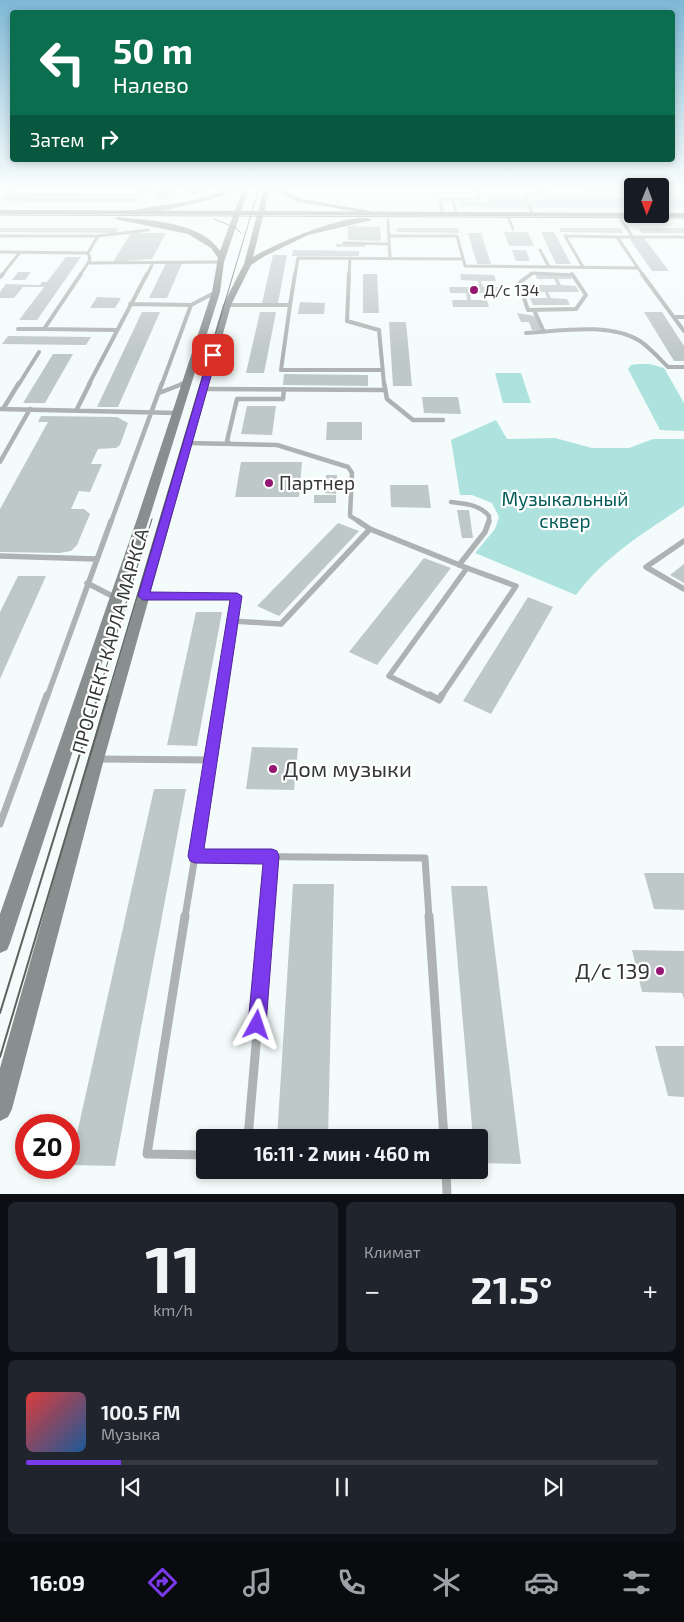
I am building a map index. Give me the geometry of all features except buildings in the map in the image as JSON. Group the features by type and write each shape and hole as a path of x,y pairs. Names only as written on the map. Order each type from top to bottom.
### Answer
{"main road":[{"path":"211,244 217,249 220,260"},
{"name":"ПРОСПЕКТ КАРЛА МАРКСА","path":"0,943 177,413 216,292 220,260 226,244"},
{"name":"ПРОСПЕКТ КАРЛА МАРКСА","path":"0,1109 96,759 227,305 248,264 253,244"},
{"path":"248,264 269,249 282,244"}],"lane":[{"path":"44,329 88,263 90,259 88,252 93,244"},
{"path":"376,244 389,244 390,258"},
{"path":"459,244 465,266 638,268"},
{"path":"569,244 583,267"},
{"path":"622,244 684,331"},
{"path":"540,250 549,267"},
{"path":"0,252 88,252"},
{"path":"0,278 20,252"},
{"path":"382,370 281,370 298,258 463,259"},
{"path":"350,258 347,321 379,330 384,390 387,399 413,420 444,420"},
{"path":"88,263 133,263 151,260 220,260"},
{"path":"77,409 116,330 152,264"},
{"path":"532,273 572,273 586,295 576,309 534,310 528,310 519,283 532,273"},
{"path":"130,304 191,305 216,292"},
{"path":"0,824 96,558 191,305"},
{"path":"227,305 290,305"},
{"path":"534,310 544,332"},
{"path":"674,316 684,317"},
{"path":"18,329 116,330"},
{"path":"526,333 601,331 622,334 638,340 668,366 684,367"},
{"path":"2,409 39,352"},
{"path":"159,392 187,382"},
{"path":"203,389 384,390"},
{"path":"229,443 237,399 283,399 284,389"},
{"path":"2,409 77,409 177,413"},
{"path":"0,462 30,409"},
{"path":"187,443 277,444 348,467 352,473 350,516 370,529 516,586 440,700 389,676 467,568"},
{"path":"451,502 478,506 486,510 491,517 491,526 459,565"},
{"path":"233,621 281,624 370,529"},
{"path":"684,541 646,567 684,589"},
{"path":"0,556 96,558"},
{"path":"87,583 116,599"},
{"path":"143,596 237,596 147,1154 196,1155"},
{"path":"96,759 210,760"},
{"path":"195,856 425,858 443,1129"},
{"path":"249,1129 272,856"},
{"path":"446,1179 447,1194"}],"green space":[{"path":"650,364 664,368 684,403 684,431 660,430 628,369 631,365"},
{"path":"495,373 521,373 531,403 503,403"},
{"name":"Музыкальный сквер","path":"496,420 507,439 555,438 592,448 629,448 653,439 684,439 684,506 626,546 600,568 576,595 475,553 495,529 499,517 492,503 472,495 460,495 451,440"}],"tram line":[{"path":"107,697 242,244"},
{"path":"97,697 152,519"},
{"path":"0,1013 98,695"},
{"path":"0,1057 108,695"}],"place":[{"name":"Д/с 134","path":"474,290"},
{"name":"Партнер","path":"269,483"},
{"name":"Дом музыки","path":"273,769"},
{"name":"Д/с 139","path":"660,971"}],"route":[{"path":"213,355 143,596 237,596 195,856 272,856 257,1025"}]}
